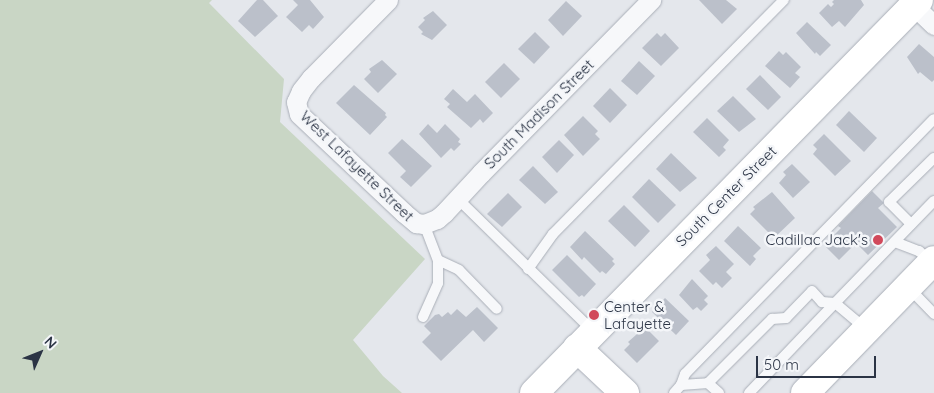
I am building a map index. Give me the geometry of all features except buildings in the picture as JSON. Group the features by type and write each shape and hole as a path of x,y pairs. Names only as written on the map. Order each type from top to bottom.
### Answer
{"main road":[{"name":"South Center Street","path":"534,393 914,2"},
{"path":"805,393 933,262"},
{"path":"585,340 625,393"}],"street":[{"name":"West Lafayette Street","path":"388,0 311,78 300,91 296,102 299,114 404,213 416,223 424,224"},
{"name":"South Madison Street","path":"424,224 437,220 652,0"},
{"path":"914,2 934,25"}],"lane":[{"path":"528,269 553,234 784,0"},
{"path":"678,389 685,374 934,120"},
{"path":"912,224 890,202 934,158"},
{"path":"457,198 528,269 585,340"},
{"path":"749,393 933,204"},
{"path":"423,317 438,283 438,260 428,240 424,224"},
{"path":"895,242 919,251 933,262"},
{"path":"438,260 459,270 497,309"},
{"path":"908,287 934,314"},
{"path":"678,389 708,383 772,320 786,318 812,291 822,302 835,303 867,330"},
{"path":"708,383 719,393"}],"green space":[{"path":"0,0 212,0 209,3 284,79 280,122 425,259 353,340 383,376 402,393 0,393"}],"place":[{"name":"Cadillac Jack's","path":"878,240"},
{"name":"Center & Lafayette","path":"594,315"}]}
